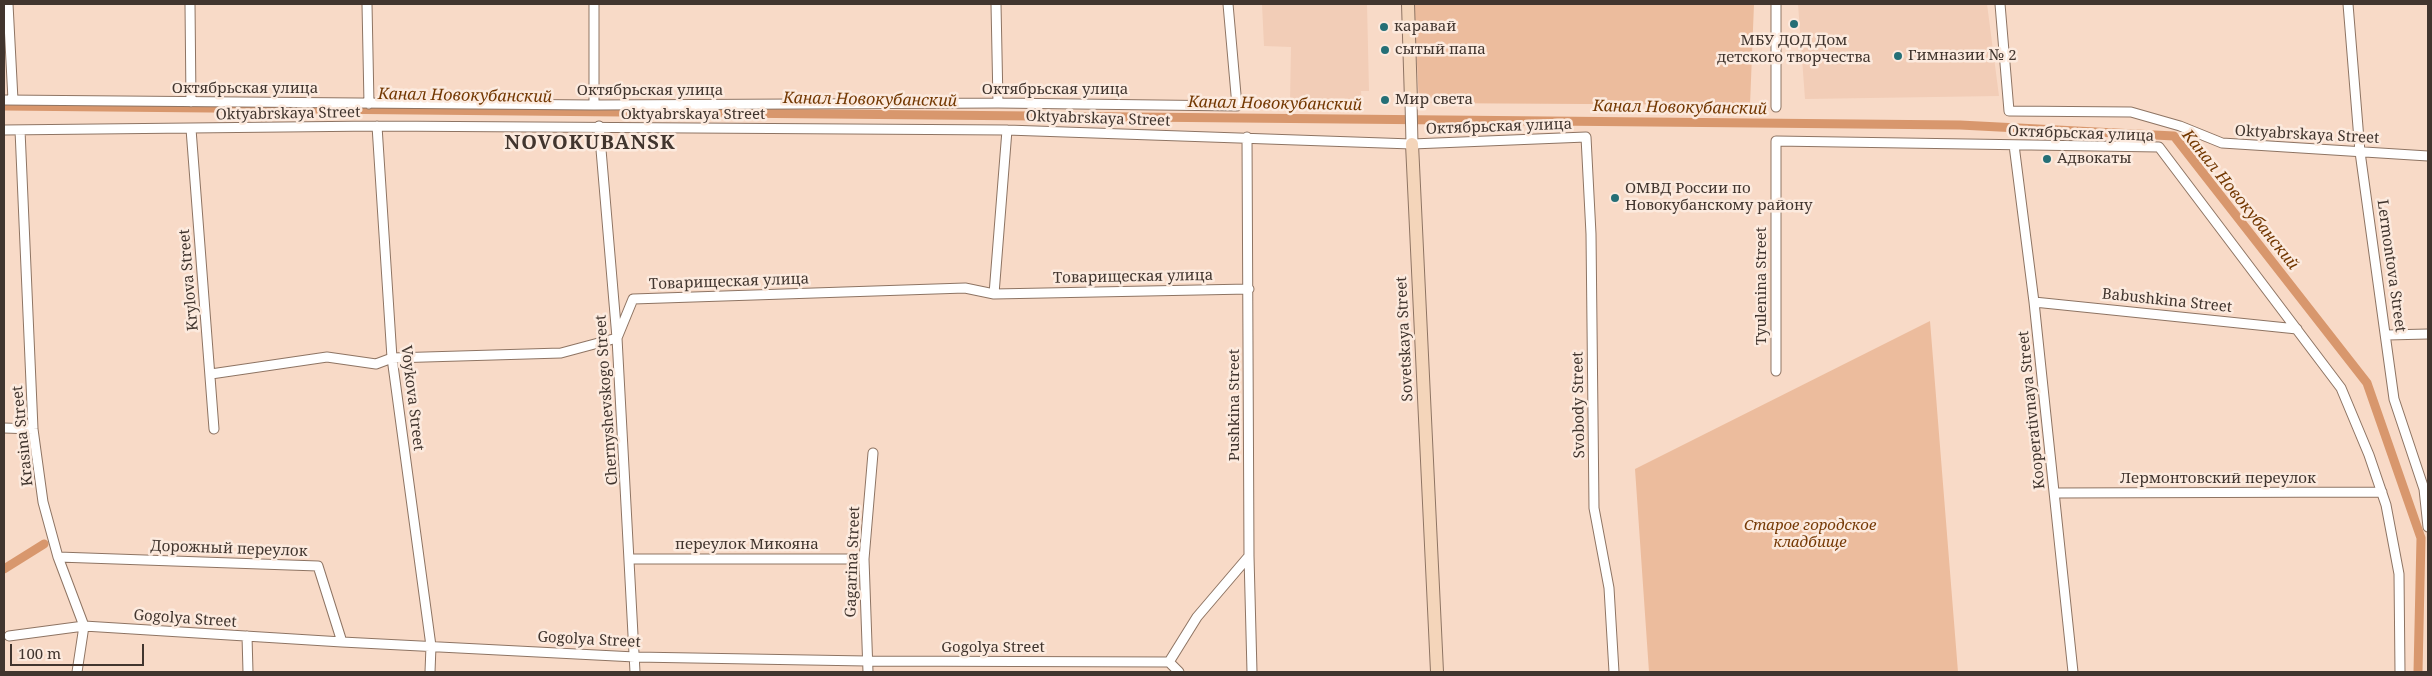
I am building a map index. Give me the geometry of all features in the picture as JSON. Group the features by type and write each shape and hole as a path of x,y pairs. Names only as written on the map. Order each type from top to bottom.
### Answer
{"main road":[{"name":"Sovetskaya Street","path":"1408,4 1411,101"},
{"name":"Sovetskaya Street","path":"1412,144 1437,672"}],"street":[{"path":"8,4 8,100"},
{"path":"190,4 191,102"},
{"path":"367,4 369,104"},
{"path":"594,4 594,105"},
{"path":"996,4 998,103"},
{"name":"Октябрьская улица","path":"8,100 369,104 998,103 1237,106 1228,4"},
{"path":"1776,4 1776,107"},
{"name":"Oktyabrskaya Street","path":"2000,4 2009,111 2130,112 2180,126 2222,144 2428,156"},
{"name":"Lermontova Street","path":"2348,4 2360,152 2387,335 2394,399 2424,490 2428,527"},
{"name":"Sovetskaya Street","path":"1411,101 1412,144"},
{"name":"Oktyabrskaya Street","path":"4,130 377,126 1007,130 1412,144"},
{"name":"Voykova Street","path":"377,126 392,358 432,646 430,672"},
{"name":"Chernyshevskogo Street","path":"599,128 617,338 635,672"},
{"name":"Krylova Street","path":"191,129 214,429"},
{"name":"Krasina Street","path":"20,130 33,429 43,502 58,557 84,626 77,672"},
{"path":"994,294 1007,130"},
{"name":"Pushkina Street","path":"1247,137 1249,556 1252,672"},
{"name":"Октябрьская улица","path":"1412,144 1586,137"},
{"name":"Svobody Street","path":"1586,137 1591,234 1594,508 1609,588 1614,672"},
{"name":"Октябрьская улица","path":"1776,141 2159,147 2298,329"},
{"name":"Tyulenina Street","path":"1776,141 1776,371"},
{"name":"Kooperativnaya Street","path":"2014,145 2034,302 2072,672"},
{"name":"Товарищеская улица","path":"617,338 633,299 965,288 994,294 1249,289"},
{"name":"Babushkina Street","path":"2034,302 2298,329"},
{"path":"2298,329 2341,388 2382,492 2399,574 2400,672"},
{"path":"2387,335 2428,334"},
{"path":"211,374 327,357 376,364 392,358 561,352 617,338"},
{"path":"4,428 33,429"},
{"name":"Gagarina Street","path":"868,672 866,661 864,559 873,453"},
{"name":"Лермонтовский переулок","path":"2055,493 2382,492"},
{"path":"1179,672 1169,662 1197,617 1249,556"},
{"name":"Дорожный переулок","path":"58,557 318,566 342,642"},
{"name":"переулок Микояна","path":"630,559 864,559"},
{"name":"Gogolya Street","path":"9,636 84,626 635,657 866,661 1169,662"},
{"path":"247,636 248,672"}],"shaded area":[{"path":"1262,4 1367,4 1369,91 1361,91 1362,104 1290,103 1291,47 1264,46"},
{"name":"Гимназии № 2","path":"1798,4 1987,4 1999,96 1805,99"}],"green space":[{"path":"1414,4 1754,4 1750,105 1419,103"},
{"name":"Старое городское кладбище","path":"1930,321 1958,672 1649,672 1635,469"}],"waterway":[{"name":"Канал Новокубанский","path":"4,106 1960,125 2174,136 2367,383 2421,538 2418,672"},
{"path":"4,569 44,544"}],"place":[{"name":"МБУ ДОД Дом детского творчества","path":"1794,24"},
{"name":"каравай","path":"1384,27"},
{"name":"сытый папа","path":"1385,50"},
{"name":"Гимназии № 2","path":"1898,56"},
{"name":"Мир света","path":"1385,100"},
{"name":"Адвокаты","path":"2047,159"},
{"name":"ОМВД России по Новокубанскому району","path":"1615,198"}],"district":[{"name":"NOVOKUBANSK","path":"590,143"}]}
